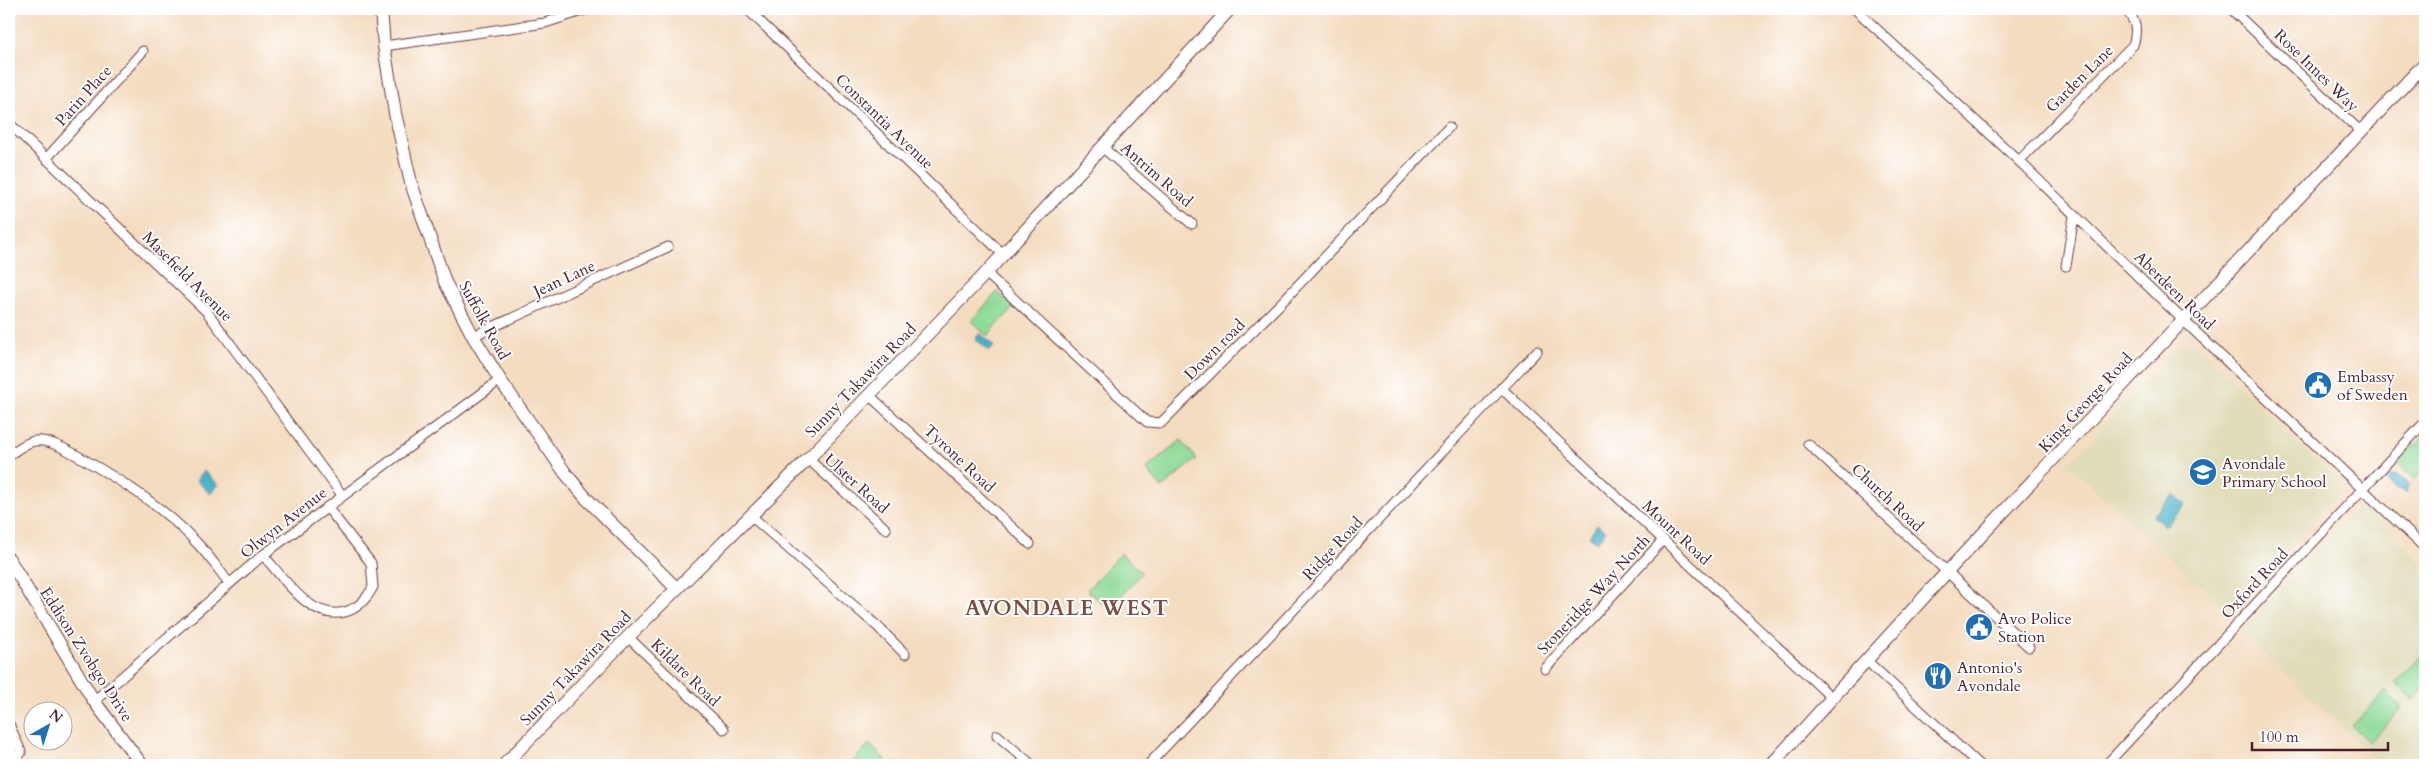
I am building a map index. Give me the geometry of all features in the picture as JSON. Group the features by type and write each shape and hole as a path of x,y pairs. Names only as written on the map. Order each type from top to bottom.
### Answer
{"main road":[{"name":"Suffolk Road","path":"381,9 384,46 411,183 445,282 473,336 536,435 586,498 676,588"},
{"name":"Sunny Takawira Road","path":"509,764 676,588 808,459 1003,254 1230,9"},
{"name":"King George Road","path":"1771,765 1947,572 2425,63"},
{"name":"Eddison Zvobgo Drive","path":"9,559 94,701 142,765"}],"street":[{"path":"384,46 545,23 588,9"},
{"name":"Constantia Avenue","path":"747,9 1003,254"},
{"name":"Aberdeen Road","path":"1855,9 2019,160 2074,216 2363,487 2425,548"},
{"name":"Garden Lane","path":"2019,160 2133,45 2136,29 2132,16 2125,9"},
{"name":"Rose Innes Way","path":"2231,9 2360,132"},
{"name":"Parin Place","path":"46,159 143,51"},
{"name":"Masefield Avenue","path":"9,123 207,312 342,495"},
{"name":"Down road","path":"986,272 1147,422 1161,423 1282,302 1449,126"},
{"name":"Antrim Road","path":"1102,147 1192,224"},
{"path":"2066,266 2074,216"},
{"name":"Jean Lane","path":"473,336 668,247"},
{"name":"Ridge Road","path":"1148,765 1537,351"},
{"name":"Olwyn Avenue","path":"94,701 263,555 500,380"},
{"name":"Mount Road","path":"1501,388 1832,698"},
{"name":"Tyrone Road","path":"869,394 1030,544"},
{"name":"Oxford Road","path":"2106,765 2425,422"},
{"path":"9,455 26,444 44,441 72,453 112,475 144,496 197,542 229,583"},
{"name":"Church Road","path":"1808,444 2029,647"},
{"name":"Ulster Road","path":"808,459 886,529"},
{"path":"263,555 305,601 321,611 334,614 354,609 373,587 371,563 356,541 327,507"},
{"path":"750,515 906,654"},
{"name":"Stoneridge Way North","path":"1545,669 1663,540"},
{"name":"Kildare Road","path":"628,637 724,729"},
{"path":"1866,660 1979,765"},
{"path":"9,724 21,752 14,765"},
{"path":"998,735 1032,765"}],"shaded area":[{"name":"Avondale Primary School","path":"2192,342 2337,480 2338,491 2238,605 2223,606 2068,464 2175,348"},
{"path":"2360,503 2425,566 2425,765 2383,765 2241,632"}],"green space":[{"path":"997,292 1014,307 987,336 971,321"},
{"path":"2423,437 2425,439 2425,467 2414,480 2397,464"},
{"path":"1181,440 1197,459 1162,488 1146,469"},
{"path":"1121,553 1142,573 1109,609 1087,590"},
{"path":"2425,651 2425,687 2413,699 2396,683"},
{"path":"2385,691 2402,708 2369,742 2352,726"},
{"path":"869,744 886,760 881,765 850,765"}],"water":[{"path":"980,333 994,346 990,351 975,339"},
{"path":"204,471 219,485 210,494 196,480"},
{"path":"2395,475 2406,481 2409,486 2407,492 2396,489 2388,483 2387,479"},
{"path":"2174,494 2186,505 2165,527 2153,516"},
{"path":"1597,524 1606,531 1597,542 1589,536"}],"place":[{"name":"Embassy of Sweden","path":"2318,385"},
{"name":"Avondale Primary School","path":"2203,472"},
{"name":"Avo Police Station","path":"1979,627"},
{"name":"Antonio's Avondale","path":"1938,676"}],"district":[{"name":"AVONDALE WEST","path":"1067,608"}]}
